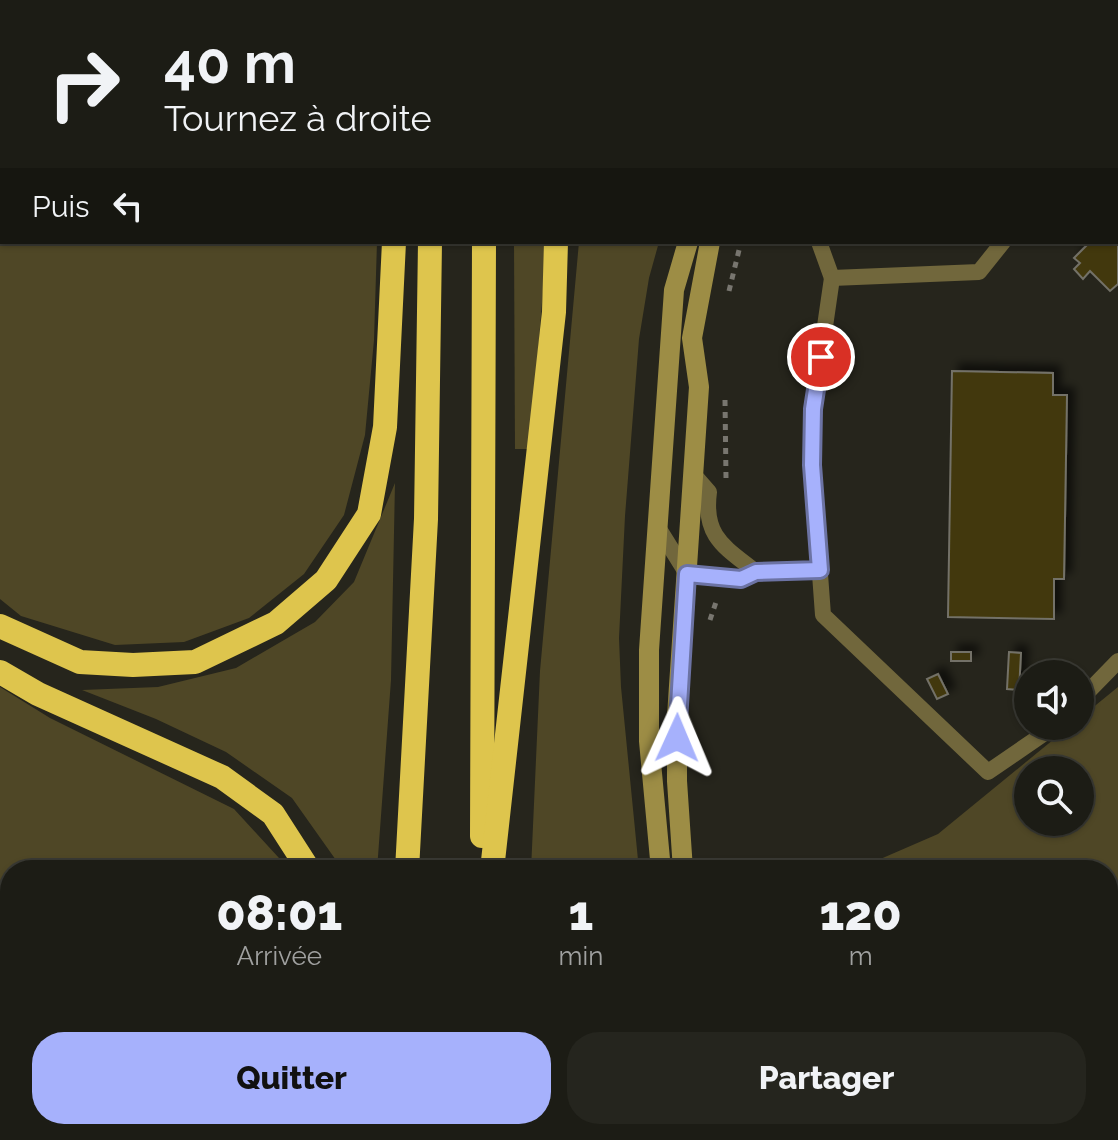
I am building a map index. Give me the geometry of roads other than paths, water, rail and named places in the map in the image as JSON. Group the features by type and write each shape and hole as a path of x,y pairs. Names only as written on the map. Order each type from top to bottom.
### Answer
{"highway":[{"path":"0,626 80,662 133,665 195,662 276,623 326,580 369,514 385,427 394,244"},
{"path":"408,860 426,519 430,244"},
{"path":"482,860 484,244"},
{"path":"493,860 554,312 556,244"},
{"path":"0,672 38,694 222,777 273,814 303,860"}],"main road":[{"path":"660,860 649,741 649,650 674,290 687,244"},
{"path":"682,860 677,742 699,387 692,338 710,244"}],"lane":[{"path":"820,244 832,278 813,409 812,465 823,615 988,772 1035,740"},
{"path":"832,278 979,272 1001,244"},
{"path":"695,476 709,492 707,509 713,535 756,572"},
{"path":"659,529 687,574 741,579 756,572 820,570"},
{"path":"1094,686 1118,661"}]}
